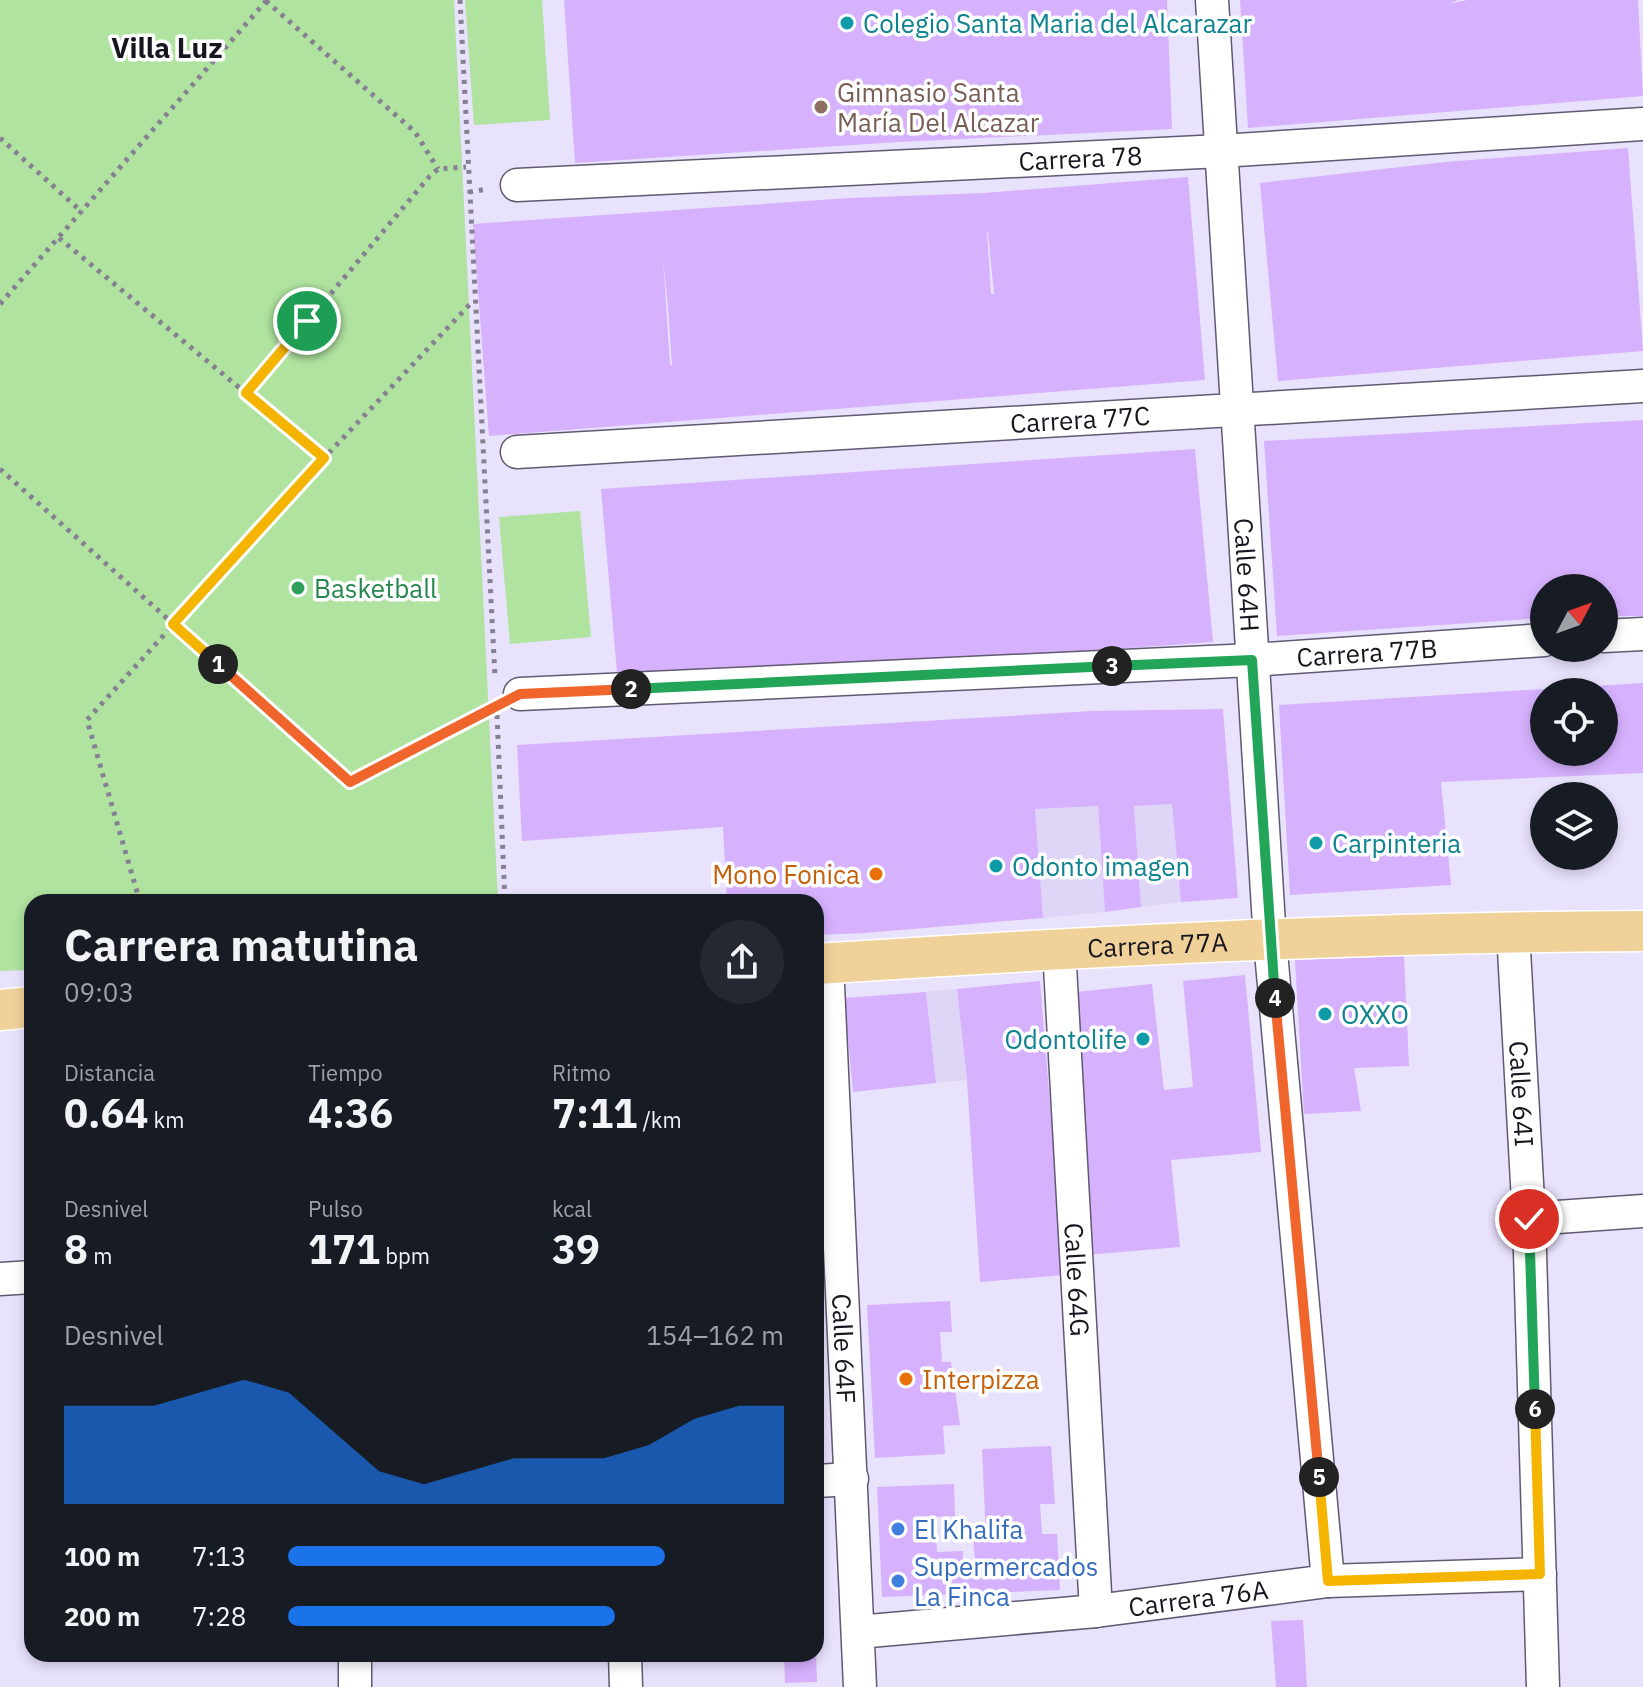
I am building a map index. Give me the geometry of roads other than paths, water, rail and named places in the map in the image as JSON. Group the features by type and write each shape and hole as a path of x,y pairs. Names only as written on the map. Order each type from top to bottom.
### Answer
{"main road":[{"name":"Carrera 77A","path":"824,963 1059,948 1513,932 1643,931"},
{"path":"0,1010 24,1008"}],"street":[{"name":"Calle 64H","path":"1212,0 1270,941 1328,1581"},
{"name":"Carrera 78","path":"517,185 1221,151 1643,124"},
{"name":"Carrera 77C","path":"517,452 1643,386"},
{"path":"1618,635 1643,634"},
{"name":"Carrera 77B","path":"520,694 1252,660 1530,641"},
{"name":"Calle 64I","path":"1513,932 1529,1219 1543,1687"},
{"name":"Calle 64G","path":"1059,948 1096,1611"},
{"name":"Calle 64F","path":"824,1068 827,1226 852,1479 860,1687"},
{"path":"1529,1219 1643,1211"},
{"path":"0,1279 24,1278"},
{"path":"824,1481 852,1479"},
{"name":"Carrera 76A","path":"858,1632 1096,1611 1328,1581 1540,1574"},
{"path":"355,1662 355,1687"},
{"path":"625,1662 626,1687"}],"place":[{"name":"Colegio Santa Maria del Alcarazar","path":"847,23"},
{"name":"Gimnasio Santa María Del Alcazar","path":"821,107"},
{"name":"Basketball","path":"298,588"},
{"name":"Carpinteria","path":"1316,843"},
{"name":"Odonto imagen","path":"996,866"},
{"name":"Mono Fonica","path":"876,874"},
{"name":"OXXO","path":"1325,1014"},
{"name":"Odontolife","path":"1143,1039"},
{"name":"Interpizza","path":"906,1379"},
{"name":"El Khalifa","path":"898,1529"},
{"name":"Supermercados La Finca","path":"898,1581"}],"district":[{"name":"Villa Luz","path":"167,47"}]}
